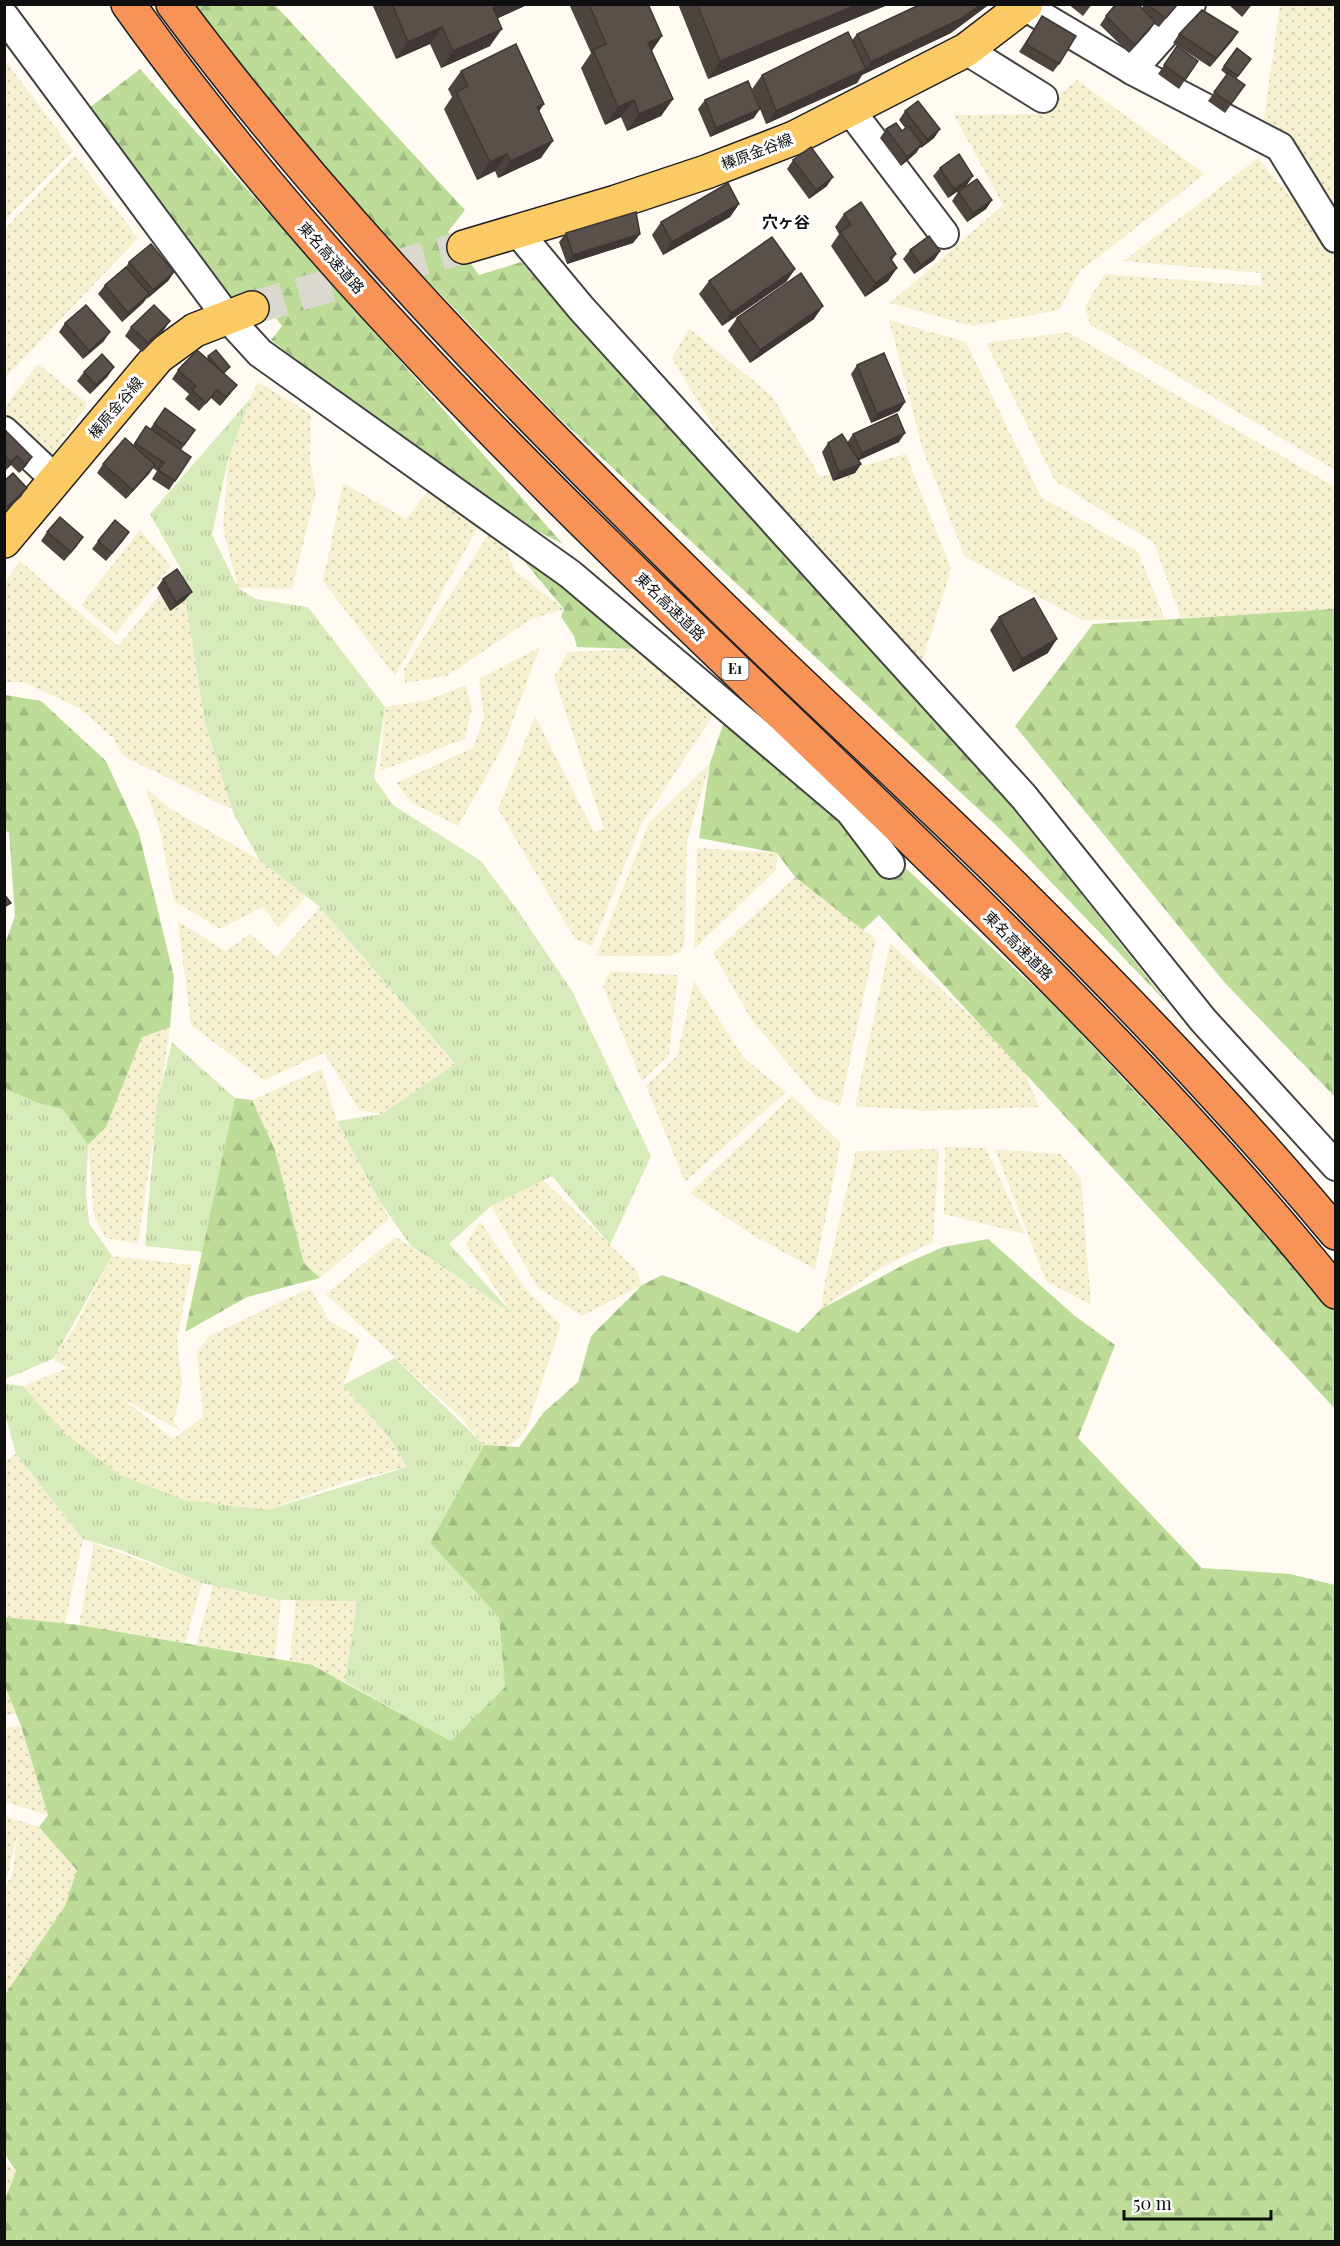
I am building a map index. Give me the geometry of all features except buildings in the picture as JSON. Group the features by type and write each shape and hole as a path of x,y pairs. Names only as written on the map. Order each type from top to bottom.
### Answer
{"highway":[{"name":"東名高速道路","path":"128,4 215,121 292,214 467,404 624,562 987,913 1081,1008 1241,1178 1335,1292"},
{"name":"E1","path":"177,10 299,164 460,343 706,592 1018,891 1179,1057 1335,1233"}],"main road":[{"name":"榛原金谷線","path":"464,247 706,172 794,138 966,50 1023,6"},
{"name":"榛原金谷線","path":"4,541 158,357 195,330 239,313"}],"street":[{"path":"1132,70 1191,4"},
{"path":"1023,6 1132,70 1280,147 1335,238"},
{"path":"5,17 239,313 260,353 570,574 850,811 890,864"},
{"path":"966,50 1043,98"},
{"path":"850,110 944,234"},
{"path":"517,231 581,308 1024,797 1203,1020 1335,1166"},
{"path":"4,431 56,480"}],"shaded area":[{"path":"1280,5 1335,5 1336,203 1328,225 1261,138"},
{"path":"5,60 73,151 5,220"},
{"path":"1077,80 1205,174 1080,271 1059,310 972,326 890,303 1003,205 954,115 1036,114"},
{"path":"75,155 138,238 5,378 5,229"},
{"path":"1258,158 1330,245 1335,258 1335,470 1090,324 1085,306 1105,274 1262,286 1261,273 1124,261"},
{"path":"889,320 966,342 1041,497 1138,552 1165,619 1082,620 965,557 922,447"},
{"path":"689,328 772,396 820,477 906,454 951,569 921,666 761,506 672,358"},
{"path":"1068,332 1335,487 1335,610 1181,618 1154,543 1055,481 986,343"},
{"path":"38,364 88,404 47,462 5,424 5,406"},
{"path":"258,382 311,414 310,461 316,492 292,589 238,588 223,529 230,437"},
{"path":"343,483 406,519 431,487 480,524 395,676 323,581"},
{"path":"140,530 171,566 115,634 81,605"},
{"path":"491,530 501,537 515,571 564,609 531,619 447,676 405,683 404,669"},
{"path":"20,561 118,646 181,569 231,809 123,756 114,739 79,708 24,682 5,682 5,582"},
{"path":"540,647 504,745 458,826 412,803 396,783 473,748 484,717 479,679"},
{"path":"635,649 714,714 641,825 592,946 575,939 498,809 535,716 594,832 604,829 554,677 568,652"},
{"path":"466,685 472,708 465,739 380,771 385,707 428,700"},
{"path":"710,763 687,841 685,939 681,952 667,956 596,956 649,823"},
{"path":"145,787 169,808 313,890 278,927 263,907 220,929 174,901 160,831"},
{"path":"697,848 777,853 776,870 694,949"},
{"path":"795,877 876,939 840,1106 815,1096 751,1019 713,953"},
{"path":"320,907 455,1065 401,1117 359,1110 324,1053 264,1080 191,1025 178,921 225,951 250,934 276,957"},
{"path":"890,943 1021,1062 1039,1107 929,1111 855,1106"},
{"path":"610,971 678,975 669,1055 642,1081 603,987"},
{"path":"694,981 744,1058 786,1092 685,1182 646,1086 677,1056"},
{"path":"170,1027 138,1244 106,1238 94,1216 88,1145 106,1127 142,1036"},
{"path":"322,1069 337,1121 389,1219 320,1278 304,1263 275,1150 252,1100"},
{"path":"792,1096 841,1143 815,1269 754,1236 690,1193"},
{"path":"945,1147 986,1148 1025,1234 944,1214"},
{"path":"939,1149 933,1242 882,1267 821,1309 825,1281 856,1151"},
{"path":"995,1149 1061,1154 1081,1179 1091,1305 1046,1281"},
{"path":"543,1180 636,1270 642,1285 582,1316 538,1288 491,1206"},
{"path":"480,1221 525,1288 561,1325 526,1430 511,1445 498,1447 484,1445 459,1416 326,1294 396,1237 511,1312 466,1244"},
{"path":"112,1256 192,1265 177,1339 182,1384 174,1423 181,1431 125,1400 173,1439 203,1417 197,1353 209,1336 310,1288 330,1321 360,1339 343,1385 389,1437 407,1467 348,1481 267,1510 204,1505 136,1486 71,1441 23,1386 68,1368 53,1359 76,1325"},
{"path":"16,1454 83,1539 65,1624 5,1617 5,1461"},
{"path":"94,1543 202,1583 185,1643 79,1625"},
{"path":"213,1585 281,1600 275,1658 196,1645"},
{"path":"296,1597 358,1601 345,1682 290,1661"},
{"path":"5,1686 16,1714 5,1715"},
{"path":"21,1726 48,1815 5,1802 5,1727"},
{"path":"5,1816 39,1827 77,1869 74,1888 37,1963 4,2000 4,1887 12,1876 18,1832 5,1881"},
{"path":"5,2163 16,2171 5,2232"}],"green space":[{"path":"192,5 275,5 465,210 448,232 479,275 521,262 1002,794 1169,1005 1003,832 560,419 341,190"},
{"path":"140,69 563,544 486,506 271,340 282,326 255,290 232,297 89,108"},
{"path":"250,399 228,459 212,535 238,588 256,599 308,607 385,707 374,778 393,805 481,861 516,908 572,991 651,1156 610,1245 552,1176 491,1206 449,1244 512,1313 411,1246 380,1202 337,1121 382,1114 455,1064 320,907 259,859 234,815 205,722 181,569 150,514"},
{"path":"508,542 627,634 635,649 577,647 574,636 561,617 564,609"},
{"path":"1336,609 1335,1097 1225,983 1015,726 1093,624"},
{"path":"5,695 41,701 106,761 139,833 174,977 170,1027 142,1037 106,1127 88,1145 63,1109 37,1103 5,1088 5,944 15,916 9,832 5,831"},
{"path":"724,722 862,828 1054,1005 1321,1290 1335,1310 1335,1409 879,915 863,930 795,877 777,853 699,838 710,763"},
{"path":"172,1042 235,1098 203,1252 145,1246 157,1104"},
{"path":"5,1088 37,1103 63,1108 88,1145 86,1193 89,1223 112,1256 53,1359 5,1379"},
{"path":"235,1098 252,1100 275,1150 304,1263 320,1278 247,1297 185,1332"},
{"path":"988,1239 1075,1316 1115,1345 1078,1438 1202,1568 1290,1574 1335,1585 1335,2241 5,2241 5,2200 16,2171 5,2155 5,1995 65,1906 77,1870 39,1827 48,1815 21,1726 5,1686 5,1617 79,1625 312,1665 451,1741 505,1687 499,1617 430,1543 484,1445 519,1447 544,1412 578,1382 591,1336 642,1285 662,1275 798,1333 821,1309 909,1262 943,1247"},
{"path":"395,1358 484,1445 430,1543 499,1617 505,1687 451,1741 345,1682 357,1601 281,1600 202,1583 123,1551 83,1539 16,1454 5,1414 4,1384 23,1386 65,1434 122,1476 185,1500 267,1510 407,1467 389,1437 343,1385"}],"tunnel":[{"path":"252,308 464,247"}],"district":[{"name":"穴ヶ谷","path":"786,222"}]}
